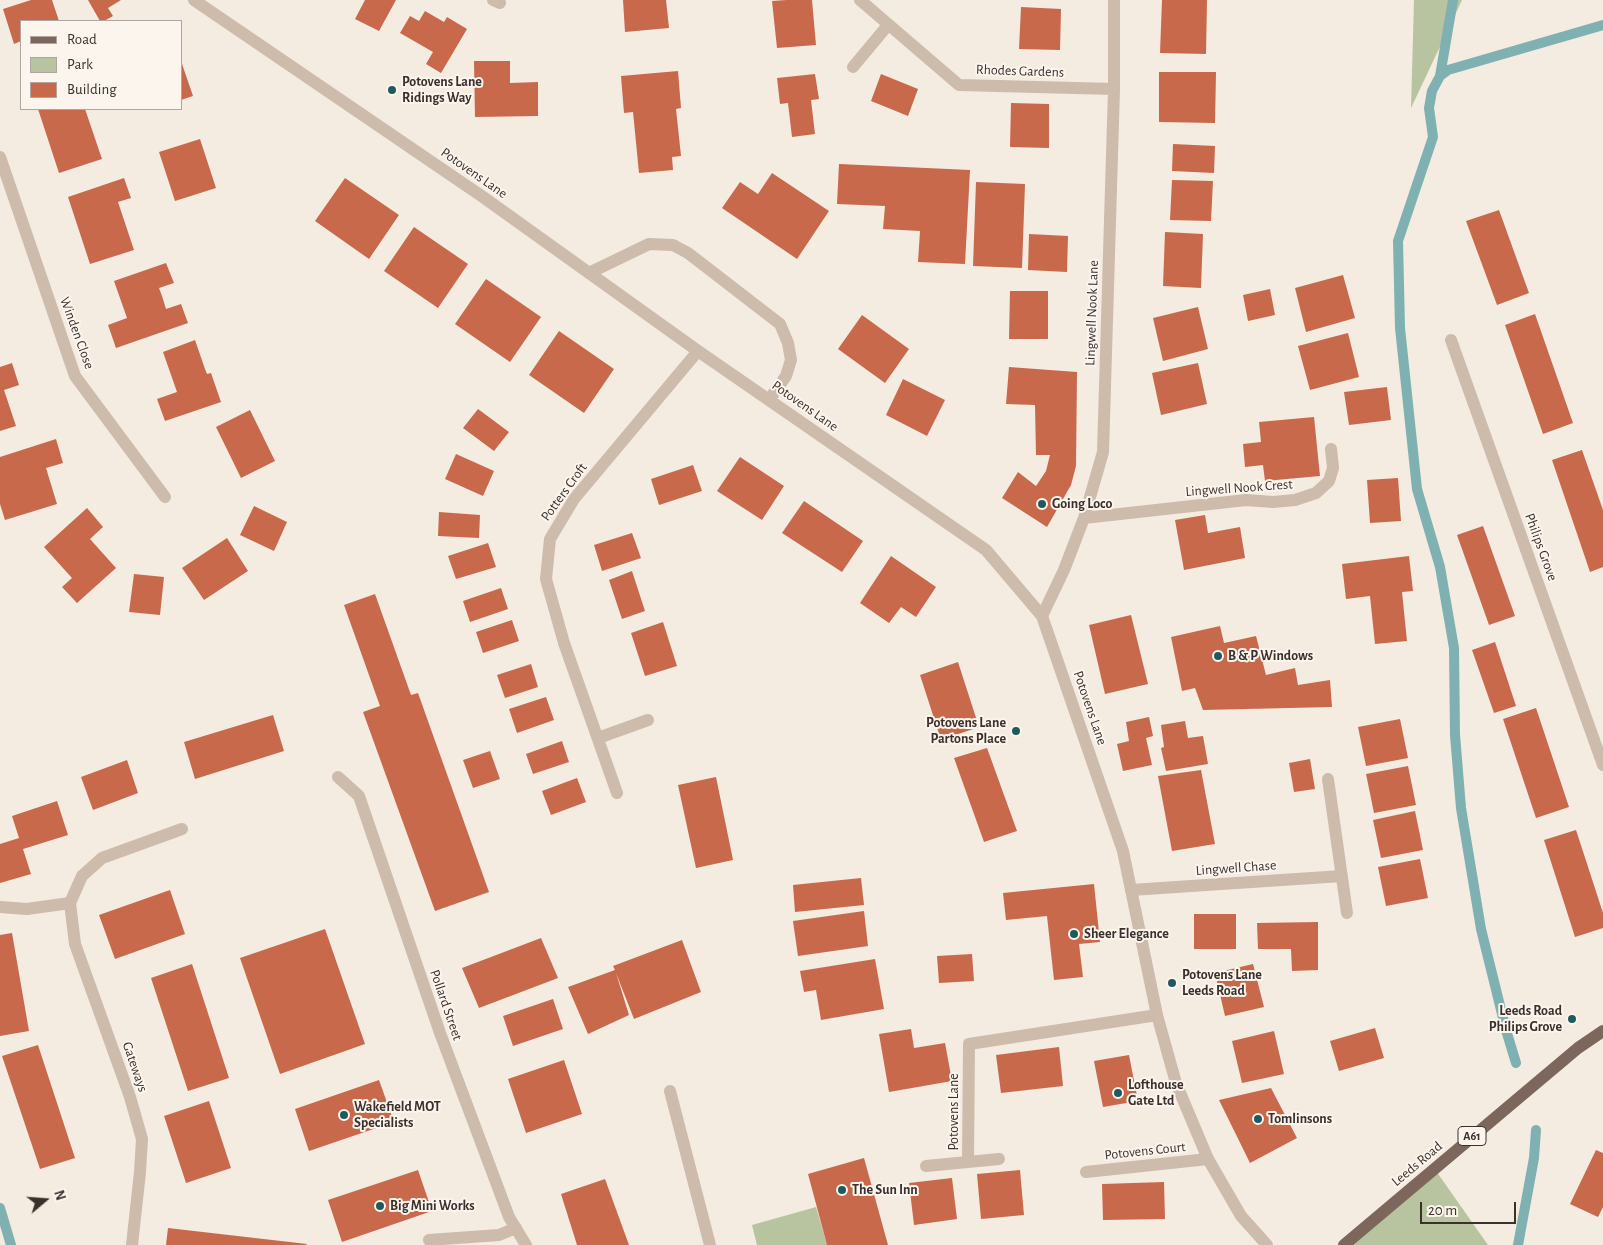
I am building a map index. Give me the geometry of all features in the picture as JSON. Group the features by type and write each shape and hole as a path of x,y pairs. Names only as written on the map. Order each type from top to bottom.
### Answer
{"main road":[{"name":"Leeds Road","path":"1344,1245 1578,1048 1603,1031"}],"street":[{"name":"Rhodes Gardens","path":"860,0 960,85 1114,89"},
{"name":"Lingwell Nook Lane","path":"1042,616 1064,570 1084,518 1103,452 1114,89 1114,0"},
{"name":"Potovens Lane","path":"202,2 475,191 698,351 986,550 1042,616 1123,850 1158,1015 1176,1083 1208,1159 1241,1216 1267,1245"},
{"path":"853,67 888,25"},
{"name":"Winden Close","path":"0,158 75,376 165,497"},
{"path":"589,273 649,244 673,245 688,252 780,324 788,344 791,360 786,376 769,400"},
{"name":"Philips Grove","path":"1451,340 1603,764"},
{"name":"Potters Croft","path":"617,793 564,643 546,579 550,539 574,499 698,351"},
{"name":"Lingwell Nook Crest","path":"1084,518 1246,500 1273,502 1295,500 1316,493 1329,481 1333,468 1331,449"},
{"path":"598,738 648,720"},
{"name":"Pollard Street","path":"338,777 359,796 440,1033 509,1217 526,1245"},
{"path":"1328,780 1347,913"},
{"path":"0,908 27,909 70,903 82,876 102,858 182,829"},
{"name":"Lingwell Chase","path":"1131,890 1342,876"},
{"name":"Gateways","path":"70,903 75,944 130,1097 142,1140 132,1245"},
{"name":"Potovens Lane","path":"968,1162 969,1044 1158,1015"},
{"path":"670,1091 710,1245"},
{"name":"Potovens Lane","path":"926,1166 999,1159"},
{"name":"Potovens Court","path":"1086,1172 1208,1159"},
{"path":"429,1240 499,1236 516,1228"}],"green space":[{"path":"1414,0 1462,0 1411,108"},
{"path":"1434,1168 1488,1245 1344,1245"},
{"path":"816,1207 827,1245 757,1245 752,1225"}],"building":[{"path":"31,0 52,0 59,20 20,20 20,41 14,44 3,9"},
{"path":"88,0 121,0 108,8 113,16 106,20 99,20"},
{"path":"365,0 396,0 379,31 355,19"},
{"path":"623,0 666,0 669,28 625,32"},
{"path":"812,0 816,45 777,48 772,1"},
{"path":"1162,0 1207,0 1206,54 1160,53"},
{"path":"1021,7 1061,9 1060,50 1019,49"},
{"path":"425,11 444,22 447,17 467,29 441,73 426,64 433,52 400,33 410,16 419,21"},
{"path":"474,61 510,61 510,83 538,82 538,116 475,117"},
{"path":"182,64 193,96 182,100"},
{"path":"678,71 681,108 676,109 681,156 672,157 673,170 639,173 633,112 624,113 621,76"},
{"path":"1159,72 1216,72 1215,123 1159,122"},
{"path":"815,74 819,99 811,100 815,134 792,137 788,103 780,104 777,78"},
{"path":"881,74 918,89 908,116 871,101"},
{"path":"1011,103 1049,104 1049,148 1010,147"},
{"path":"38,110 85,110 102,159 59,173"},
{"path":"200,139 216,188 175,201 159,152"},
{"path":"1173,144 1215,146 1214,173 1172,171"},
{"path":"839,164 970,170 965,264 918,262 920,231 883,229 885,206 837,204"},
{"path":"772,173 829,211 797,259 722,208 740,182 758,194"},
{"path":"124,178 131,198 118,202 134,250 90,264 68,197"},
{"path":"345,178 399,215 369,259 315,221"},
{"path":"1172,180 1213,181 1211,221 1170,220"},
{"path":"976,182 1025,184 1022,268 973,266"},
{"path":"1499,210 1529,293 1497,305 1466,221"},
{"path":"414,227 468,264 438,308 384,271"},
{"path":"1165,232 1203,234 1201,288 1163,286"},
{"path":"1029,234 1068,236 1067,272 1028,270"},
{"path":"166,263 174,283 159,288 166,309 181,304 188,323 116,348 108,325 127,318 114,281"},
{"path":"1343,275 1355,318 1306,332 1295,288"},
{"path":"486,279 541,317 510,362 455,324"},
{"path":"1270,289 1275,315 1248,321 1243,295"},
{"path":"1010,291 1048,291 1048,339 1009,339"},
{"path":"1198,307 1208,349 1163,361 1153,318"},
{"path":"1535,314 1573,423 1543,434 1505,325"},
{"path":"862,315 909,349 885,383 838,349"},
{"path":"559,331 614,369 584,413 529,375"},
{"path":"1348,333 1359,377 1310,390 1298,346"},
{"path":"195,340 207,374 211,373 221,402 165,421 157,399 177,392 163,352"},
{"path":"12,363 19,385 4,390 16,426 0,431 0,367"},
{"path":"1198,363 1207,404 1161,415 1152,373"},
{"path":"1009,367 1077,372 1076,466 1071,485 1047,527 1002,498 1018,472 1036,486 1046,471 1050,455 1036,455 1035,405 1006,404"},
{"path":"903,379 945,400 927,436 886,415"},
{"path":"1387,387 1391,420 1349,425 1344,392"},
{"path":"478,409 509,432 494,451 463,428"},
{"path":"250,410 275,461 241,478 216,427"},
{"path":"1314,417 1320,476 1265,481 1263,465 1245,467 1243,444 1261,442 1259,422"},
{"path":"56,439 63,463 46,468 57,504 5,520 0,504 0,457"},
{"path":"1582,450 1603,510 1603,567 1590,572 1552,460"},
{"path":"456,454 494,471 483,496 445,479"},
{"path":"740,457 784,486 762,520 717,491"},
{"path":"693,465 702,491 659,505 651,479"},
{"path":"1398,478 1401,521 1370,523 1367,480"},
{"path":"804,501 863,541 842,572 782,533"},
{"path":"254,506 287,522 274,551 240,535"},
{"path":"87,508 103,527 90,539 116,568 77,603 62,587 72,578 44,547"},
{"path":"439,512 480,515 479,538 438,536"},
{"path":"1205,515 1208,533 1240,527 1245,558 1184,570 1175,520"},
{"path":"1483,526 1515,616 1489,625 1457,535"},
{"path":"632,533 641,558 602,571 594,545"},
{"path":"227,538 248,571 204,600 182,568"},
{"path":"488,543 496,567 456,579 448,556"},
{"path":"891,556 936,587 916,617 901,607 889,623 860,603"},
{"path":"1409,556 1413,591 1402,592 1407,641 1375,644 1370,596 1346,599 1342,564"},
{"path":"632,571 645,611 622,619 609,580"},
{"path":"134,574 164,577 160,615 129,612"},
{"path":"501,588 508,609 470,622 463,601"},
{"path":"375,594 411,695 418,693 489,892 435,911 363,712 380,706 344,605"},
{"path":"1131,615 1148,684 1105,694 1089,625"},
{"path":"512,620 519,641 483,653 476,632"},
{"path":"663,622 677,666 645,676 631,633"},
{"name":"B & P Windows","path":"1220,626 1224,643 1256,636 1266,675 1295,668 1298,685 1330,680 1332,707 1203,710 1195,688 1182,691 1171,637"},
{"path":"1495,642 1516,706 1494,713 1472,650"},
{"path":"958,662 979,727 941,740 920,675"},
{"path":"531,664 538,687 505,698 497,675"},
{"path":"546,697 554,720 517,733 509,709"},
{"path":"1536,708 1569,807 1536,818 1503,719"},
{"path":"273,715 284,751 195,779 184,742"},
{"path":"1149,717 1153,736 1146,738 1152,765 1123,771 1117,744 1129,741 1126,722"},
{"path":"1400,719 1408,758 1366,766 1358,727"},
{"path":"1185,721 1188,738 1203,736 1208,764 1166,771 1161,748 1164,747 1161,725"},
{"path":"562,741 569,762 533,774 526,754"},
{"path":"987,748 1017,831 984,842 954,758"},
{"path":"490,751 500,779 473,788 463,760"},
{"path":"1310,759 1315,789 1294,792 1289,763"},
{"path":"127,760 138,793 93,810 81,777"},
{"path":"1408,766 1416,805 1374,813 1366,774"},
{"path":"1201,770 1215,844 1172,851 1158,776"},
{"path":"716,777 733,860 696,868 678,785"},
{"path":"577,778 586,802 551,815 542,791"},
{"path":"57,801 68,835 23,849 31,874 0,883 0,844 19,838 12,816"},
{"path":"1415,811 1423,850 1381,858 1373,820"},
{"path":"1576,830 1603,913 1603,928 1575,937 1544,840"},
{"path":"1420,859 1428,898 1386,906 1378,867"},
{"path":"861,878 864,905 795,912 793,885"},
{"path":"1094,884 1100,942 1079,944 1083,977 1054,980 1047,916 1006,920 1003,893"},
{"path":"170,890 185,934 115,959 99,915"},
{"path":"864,911 868,946 798,956 793,921"},
{"path":"1194,914 1236,914 1236,949 1194,949"},
{"path":"1318,922 1318,970 1292,971 1291,949 1258,949 1257,923"},
{"path":"325,929 365,1044 280,1074 240,958"},
{"path":"12,933 29,1031 0,1036 0,935"},
{"path":"541,938 558,978 479,1008 462,968"},
{"path":"682,940 701,992 634,1019 616,973 629,1015 588,1034 568,987 615,970 613,966"},
{"path":"972,954 974,981 939,983 937,956"},
{"path":"875,959 884,1009 821,1020 816,990 804,992 800,971"},
{"path":"192,964 229,1078 188,1091 151,978"},
{"path":"1253,964 1264,1007 1225,1016 1215,973"},
{"path":"553,999 563,1029 513,1046 503,1016"},
{"path":"1375,1028 1384,1058 1339,1071 1330,1041"},
{"path":"911,1029 914,1048 945,1043 952,1081 889,1092 879,1034"},
{"path":"1274,1031 1284,1074 1242,1083 1232,1041"},
{"path":"38,1045 75,1158 40,1169 2,1056"},
{"path":"1059,1047 1063,1086 1001,1093 996,1055"},
{"path":"1129,1055 1138,1101 1103,1107 1094,1061"},
{"path":"564,1060 582,1114 526,1133 508,1079"},
{"name":"Wakefield MOT Specialists","path":"379,1080 394,1122 309,1151 295,1109"},
{"name":"Tomlinsons","path":"1271,1088 1297,1138 1250,1163 1219,1100"},
{"path":"209,1101 231,1168 186,1183 164,1116"},
{"path":"1596,1150 1603,1153 1603,1207 1598,1217 1570,1204"},
{"name":"The Sun Inn","path":"864,1158 888,1245 827,1245 808,1174"},
{"name":"Big Mini Works","path":"418,1170 432,1211 342,1242 328,1200"},
{"path":"1020,1170 1024,1215 981,1219 977,1174"},
{"path":"952,1178 957,1219 914,1225 909,1183"},
{"path":"605,1179 629,1245 577,1245 561,1194"},
{"path":"1164,1182 1165,1219 1103,1220 1102,1184"},
{"path":"168,1228 307,1244 166,1245"}],"waterway":[{"path":"1440,76 1453,0"},
{"path":"1516,1063 1481,929 1461,808 1455,735 1454,648 1440,567 1417,489 1400,328 1398,241 1433,137 1429,108 1432,91 1440,76 1448,70 1603,25"},
{"path":"1518,1245 1534,1158 1536,1130"},
{"path":"0,1208 11,1245"}],"place":[{"name":"Potovens Lane Ridings Way","path":"392,90"},
{"name":"Going Loco","path":"1042,504"},
{"name":"B & P Windows","path":"1218,656"},
{"name":"Potovens Lane Partons Place","path":"1016,731"},
{"name":"Sheer Elegance","path":"1074,934"},
{"name":"Potovens Lane Leeds Road","path":"1172,983"},
{"name":"Leeds Road Philips Grove","path":"1572,1019"},
{"name":"Lofthouse Gate Ltd","path":"1118,1093"},
{"name":"Wakefield MOT Specialists","path":"344,1115"},
{"name":"Tomlinsons","path":"1258,1119"},
{"name":"The Sun Inn","path":"842,1190"},
{"name":"Big Mini Works","path":"380,1206"}]}
